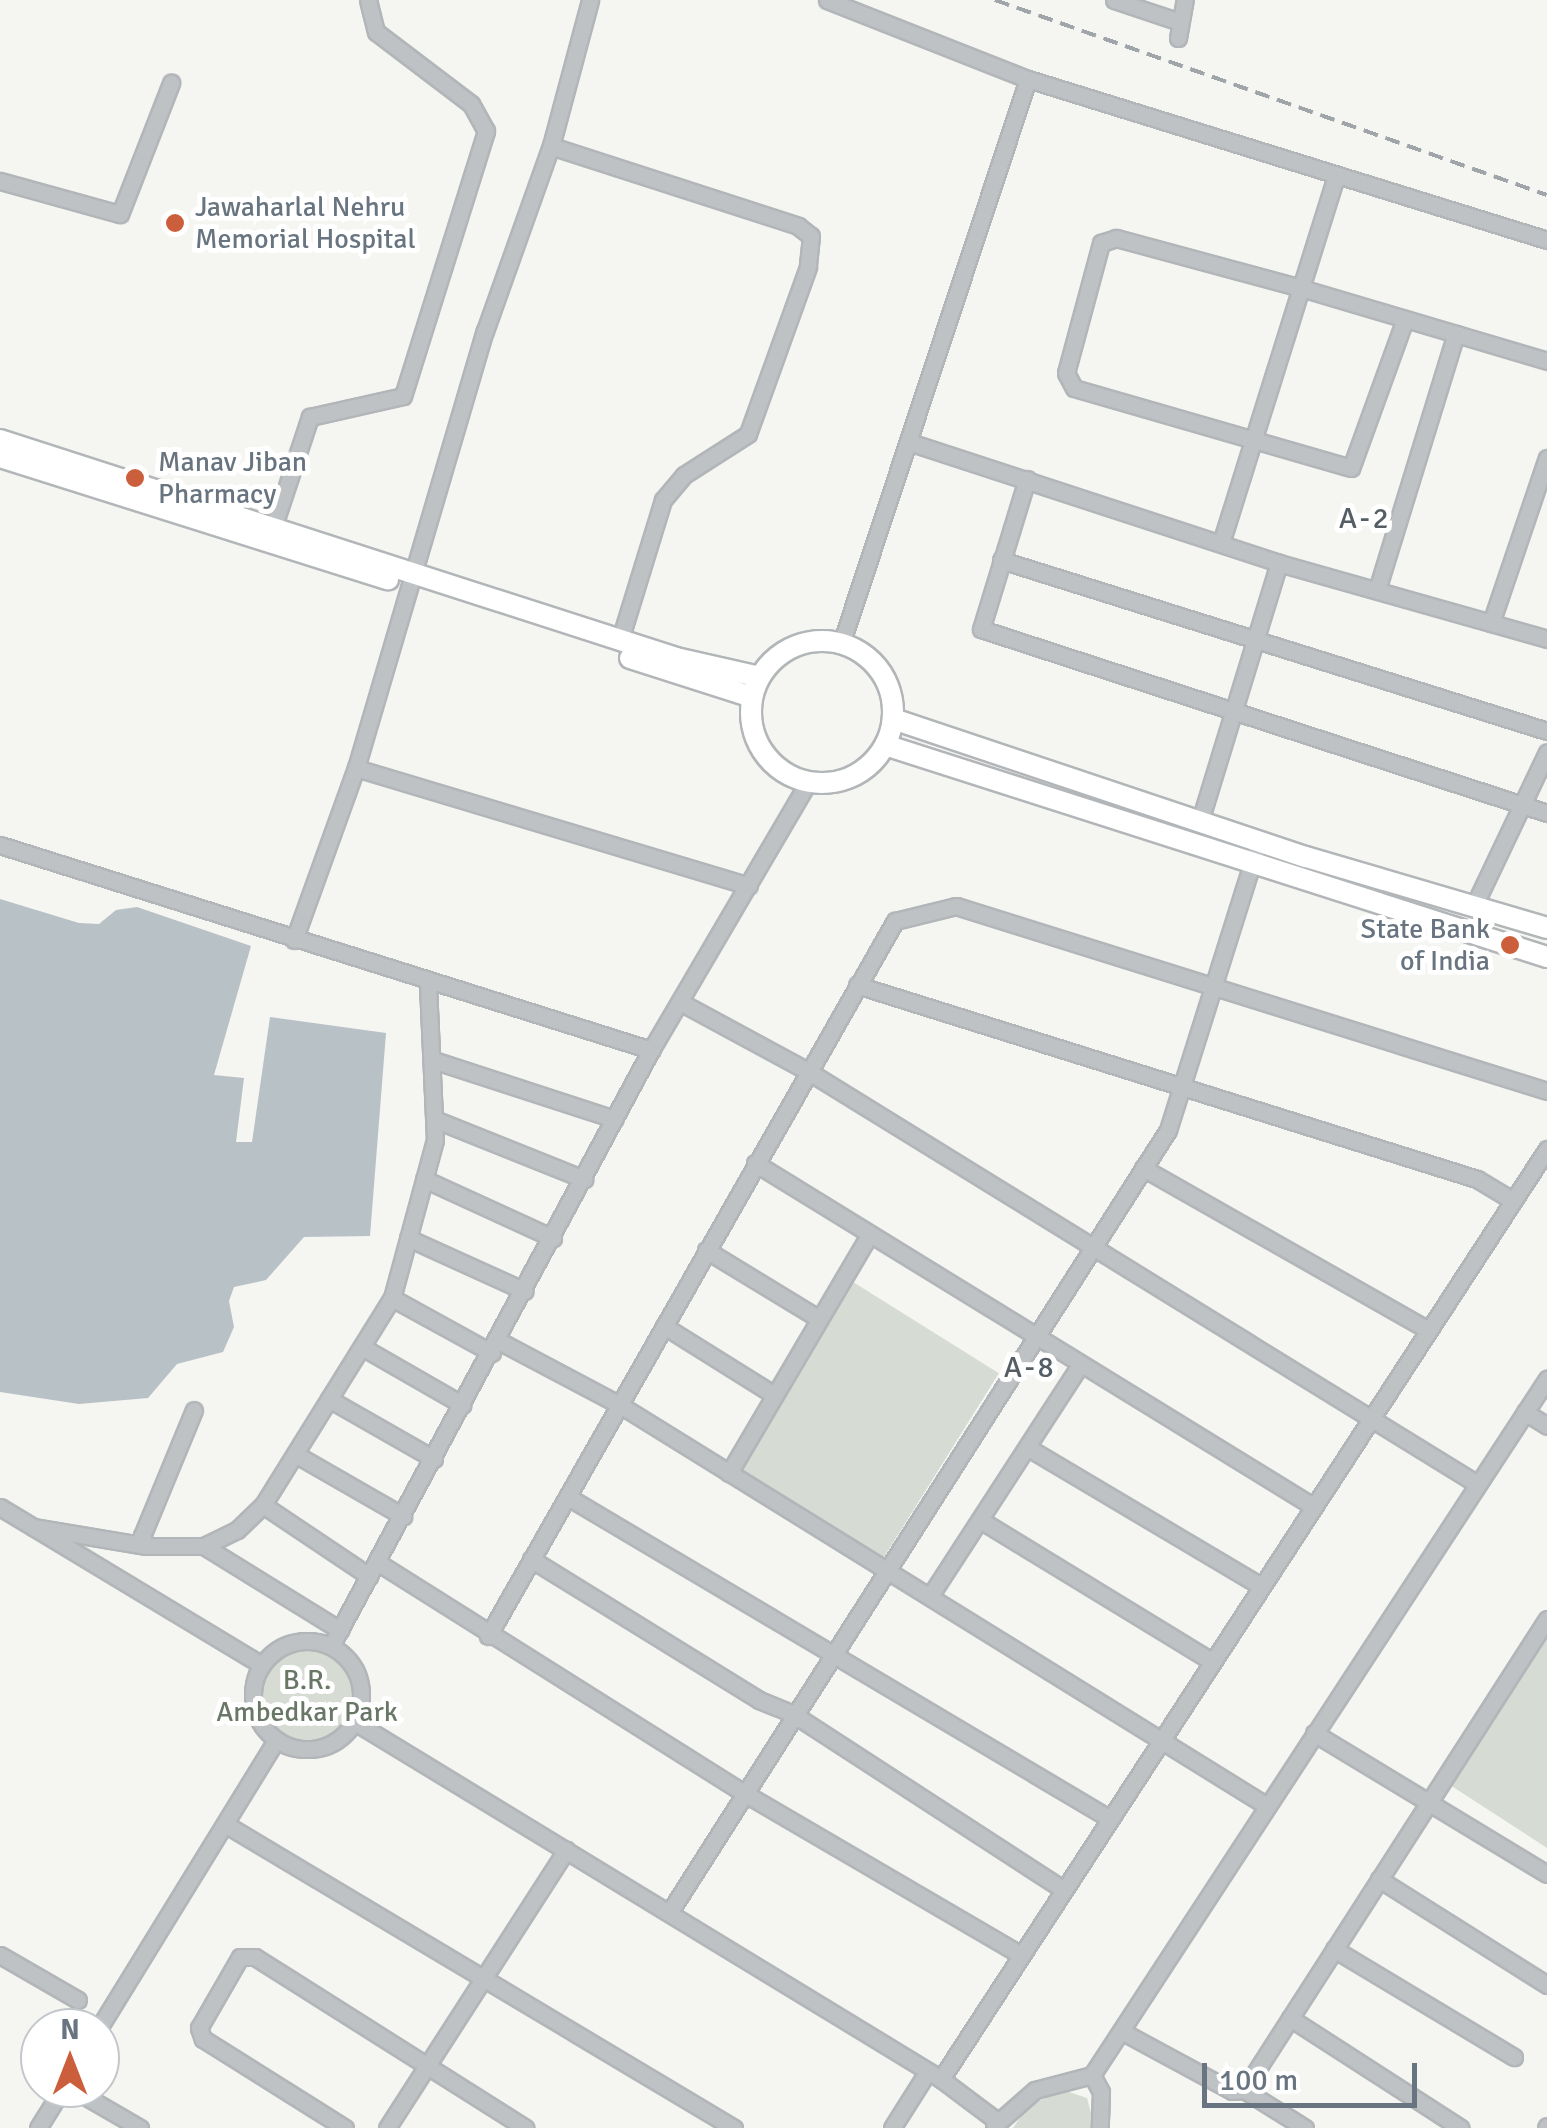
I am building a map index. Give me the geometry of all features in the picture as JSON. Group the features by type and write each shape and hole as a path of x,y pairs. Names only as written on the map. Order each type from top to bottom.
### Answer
{"main road":[{"path":"0,440 274,525 409,579 752,697"},
{"path":"0,457 409,579 760,677"},
{"path":"841,644 859,652 886,681 892,719 885,746 854,775 808,782 770,761 757,742 752,697 760,677 793,648 841,644"},
{"path":"892,719 1259,842 1547,928"},
{"path":"885,746 1547,957"}],"street":[{"path":"274,525 310,418 403,396 486,131 470,104 376,32 368,0"},
{"path":"294,940 356,768 485,331 551,146 590,0"},
{"path":"827,0 1028,80 1547,240"},
{"path":"1114,0 1179,30 1184,0"},
{"path":"841,644 1028,80"},
{"path":"0,181 120,214 171,84"},
{"path":"551,146 798,226 811,236 808,267 748,434 684,475 663,500 620,640"},
{"path":"1221,543 1336,177"},
{"path":"1405,319 1351,468 1254,444 1074,388 1066,372 1101,243 1116,238 1301,288 1547,361"},
{"path":"1377,590 1456,334"},
{"path":"908,442 1279,563 1547,640"},
{"path":"1491,624 1547,458"},
{"path":"1027,479 981,629 1547,813"},
{"path":"1001,560 1547,731"},
{"path":"1200,821 1279,563"},
{"path":"1474,906 1547,752"},
{"path":"356,768 748,886"},
{"path":"331,1646 496,1347 651,1050 808,782"},
{"path":"669,1913 883,1569 1168,1130 1186,1084 1259,842"},
{"path":"0,846 428,984 651,1050"},
{"path":"488,1636 894,921 956,906 1214,990 1547,1091"},
{"path":"33,1527 146,1546 204,1546 237,1530 263,1504 392,1298 424,1179 434,1119 428,984"},
{"path":"856,986 1186,1084 1477,1179 1512,1200"},
{"path":"680,1002 806,1070 1090,1250 1477,1484"},
{"path":"433,1060 615,1119"},
{"path":"434,1119 584,1179"},
{"path":"892,2128 1019,1954 1547,1150"},
{"path":"755,1163 1080,1366 1312,1504"},
{"path":"1143,1168 1426,1330"},
{"path":"424,1179 553,1238"},
{"path":"729,1473 772,1394 870,1234"},
{"path":"408,1238 525,1291"},
{"path":"706,1250 818,1318"},
{"path":"392,1298 620,1405 1267,1806"},
{"path":"664,1326 772,1394"},
{"path":"362,1347 463,1405"},
{"path":"930,1596 1030,1449 1080,1366"},
{"path":"354,1722 934,2075 995,2124 1035,2090 1092,2075 1547,1380"},
{"path":"329,1399 434,1460"},
{"path":"146,1546 142,1536 194,1410"},
{"path":"1525,1412 1547,1426"},
{"path":"1030,1449 1258,1585"},
{"path":"295,1454 403,1516"},
{"path":"568,1497 834,1649 1107,1818"},
{"path":"263,1504 1019,1954"},
{"path":"0,1507 262,1665"},
{"path":"982,1521 1210,1660"},
{"path":"204,1546 340,1630"},
{"path":"532,1559 793,1714 1061,1888"},
{"path":"1244,2090 1547,1619"},
{"path":"293,1642 331,1646 354,1666 361,1684 354,1722 324,1747 304,1750 276,1740 254,1705 262,1665 293,1642"},
{"path":"1314,1733 1547,1874"},
{"path":"112,2008 276,1740"},
{"path":"224,1824 734,2128"},
{"path":"387,2128 566,1850"},
{"path":"1379,1879 1547,1985"},
{"path":"1334,1949 1514,2058"},
{"path":"0,1955 78,2000"},
{"path":"345,2128 203,2039 199,2028 240,1957 255,1957 525,2128"},
{"path":"1290,2018 1460,2128"},
{"path":"1123,2032 1232,2091 1244,2090 1304,2128"},
{"path":"1092,2075 1101,2092 1100,2128"},
{"path":"106,2108 140,2128"}],"green space":[{"path":"853,1282 999,1373 881,1561 735,1470"},
{"path":"1547,1637 1547,1848 1450,1785"},
{"name":"B.R. Ambedkar Park","path":"307,1648 325,1652 341,1662 351,1678 355,1696 351,1714 341,1730 325,1740 307,1744 289,1740 273,1730 263,1714 259,1696 263,1678 273,1662 289,1652"},
{"path":"1063,2090 1087,2098 1095,2128 1013,2128 1028,2106"}],"shaded area":[{"path":"0,899 79,923 99,924 116,910 137,907 251,946 214,1075 244,1078 236,1142 252,1142 270,1017 386,1033 370,1236 304,1237 266,1280 234,1287 229,1301 234,1327 223,1352 177,1364 148,1398 79,1404 0,1392"}],"railway":[{"path":"995,0 1547,195"}],"place":[{"name":"Jawaharlal Nehru Memorial Hospital","path":"175,223"},
{"name":"Manav Jiban Pharmacy","path":"135,478"},
{"name":"State Bank of India","path":"1510,945"}],"district":[{"name":"A-2","path":"1365,519"},
{"name":"A-8","path":"1030,1368"}]}
